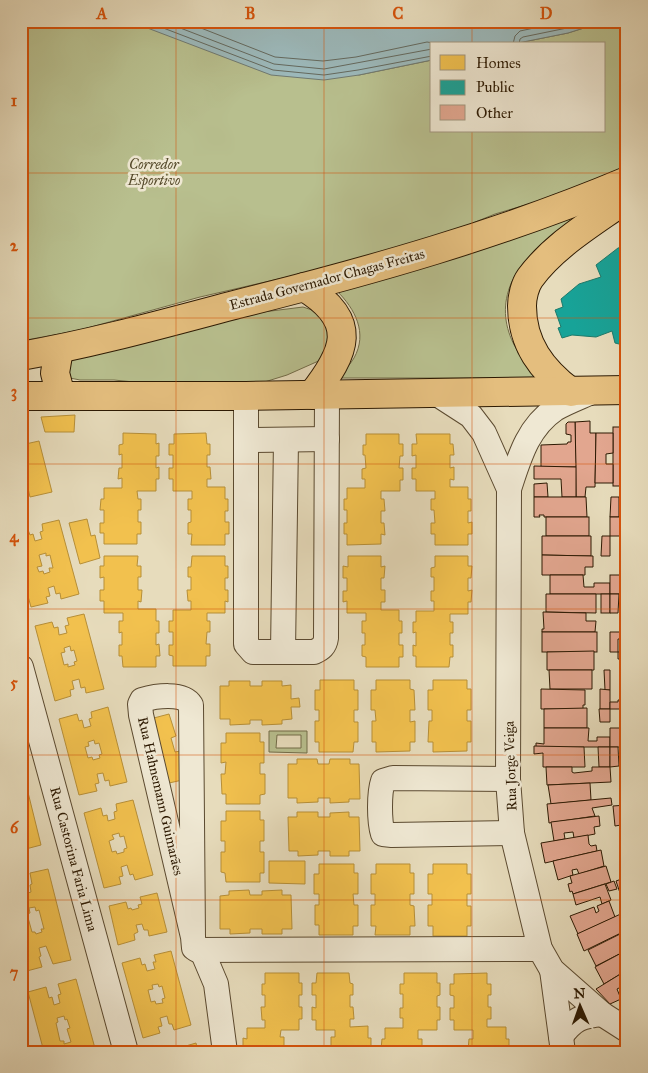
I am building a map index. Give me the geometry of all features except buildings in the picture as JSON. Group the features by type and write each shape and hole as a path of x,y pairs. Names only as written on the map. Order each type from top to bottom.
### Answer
{"main road":[{"name":"Estrada Governador Chagas Freitas","path":"21,356 58,350 304,288 475,238 569,205 627,181"},
{"path":"583,391 546,370 529,343 522,323 522,298 529,279 558,248 627,198"},
{"path":"304,288 321,300 341,326 342,341 337,359 320,395"},
{"path":"58,350 55,373 61,396"},
{"path":"21,396 246,396 627,390"}],"street":[{"name":"Rua Jorge Veiga","path":"583,391 555,409 537,424 522,449 509,489 508,779 512,832 540,949 552,970 602,1014 627,1030"},
{"name":"Rua Jorge Veiga","path":"437,394 471,416 476,422 484,433 509,489"},
{"path":"246,396 246,644 253,652 314,652 321,649 325,644 327,439 320,395"},
{"path":"247,440 327,439"},
{"path":"283,652 286,440"},
{"name":"Rua Castorina Faria Lima","path":"21,667 30,736 126,1052"},
{"name":"Rua Hahnemann Guimarães","path":"182,697 188,699 191,705 197,944 141,715 140,704 142,700 148,698 182,697"},
{"path":"508,779 393,778 383,781 381,787 381,826 383,834 392,835 512,832"},
{"path":"225,1052 216,984 197,944 540,949"},
{"path":"552,970 562,1044"},
{"path":"562,1044 569,1026 578,1018 602,1014"}],"green space":[{"name":"Corredor Esportivo","path":"21,21 129,21 359,75 430,60 430,132 606,132 606,42 523,42 568,33 606,21 627,21 627,167 563,194 495,214 441,236 383,255 200,297 80,330 21,341"},
{"path":"586,209 529,257 513,279 507,294 505,310 511,339 529,366 541,378 340,377 358,349 360,331 354,314 337,291"},
{"path":"303,307 318,312 331,331 323,359 287,375 258,384 154,384 114,380 80,380 70,378 66,368 71,360 75,358 215,318"},
{"path":"269,731 307,731 307,753 269,752","holes":["277,735 301,735 301,748 276,748"]}],"water":[{"path":"129,21 606,21 568,33 523,42 430,42 430,60 359,75 324,80 271,75"}]}
